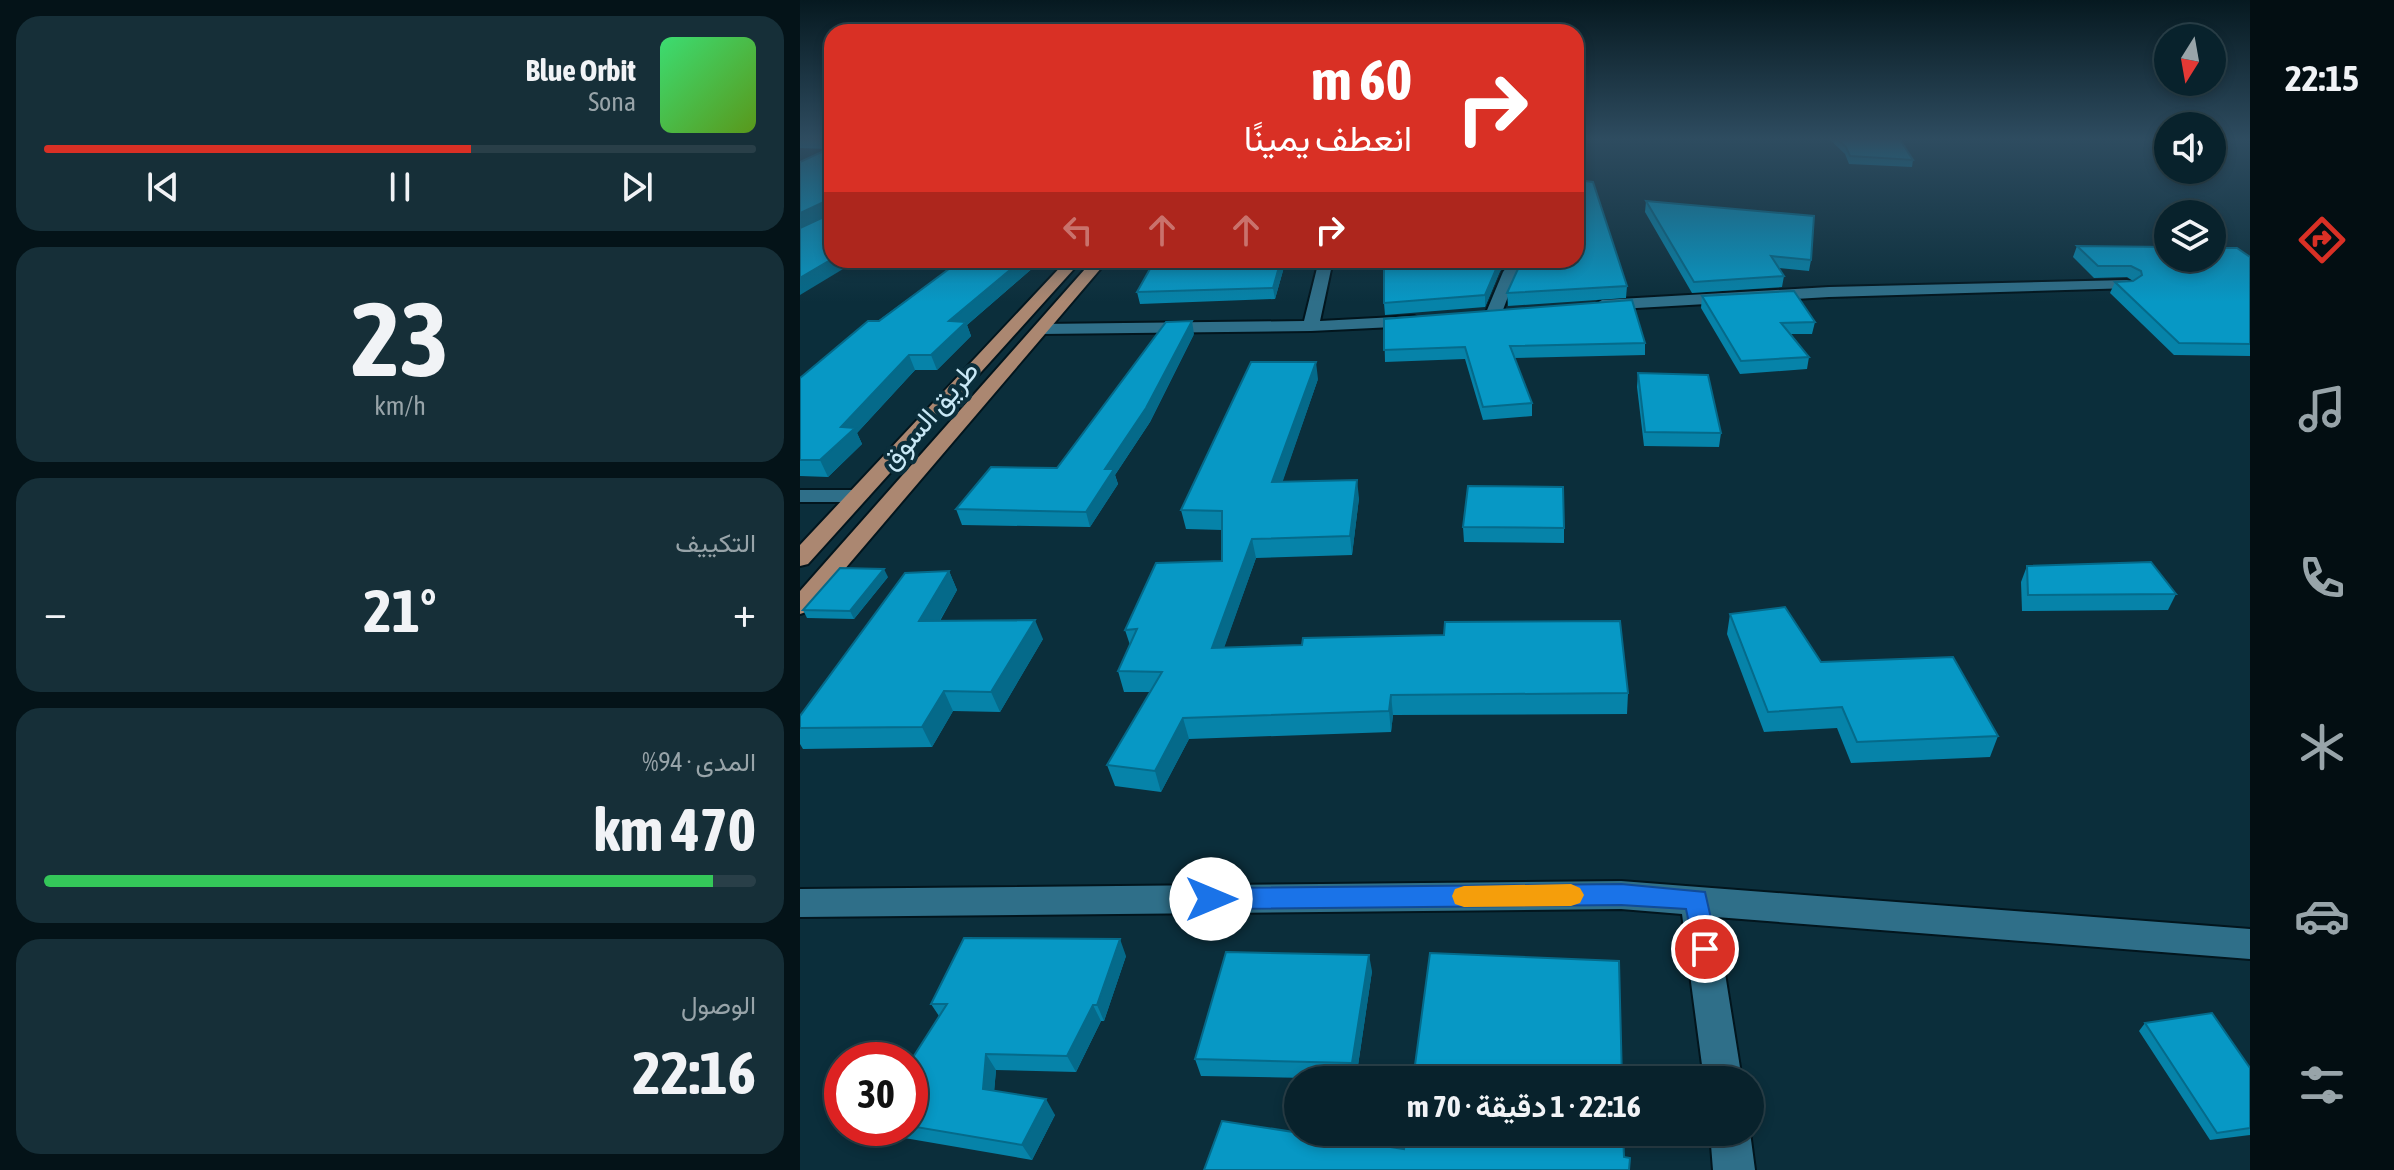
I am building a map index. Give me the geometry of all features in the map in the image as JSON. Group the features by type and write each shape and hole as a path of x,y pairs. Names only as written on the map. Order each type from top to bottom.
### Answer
{"main road":[{"name":"طريق السوق","path":"800,559 1068,268"},
{"name":"طريق السوق","path":"800,606 1094,268"}],"street":[{"path":"1311,326 1324,268"},
{"path":"1472,317 1501,314 1513,268"},
{"path":"1584,307 1829,292 2127,285"},
{"path":"1041,329 1311,326 1425,320"},
{"path":"800,496 858,496"},
{"path":"800,903 1621,895 2250,944"},
{"path":"1697,899 1721,1066"},
{"path":"1731,1146 1734,1170"}],"building":[{"path":"800,193 824,193 824,202 800,213"},
{"path":"1584,193 1596,193 1627,286 1507,293 1518,268 1584,268"},
{"path":"1646,201 1814,216 1811,260 1771,256 1784,276 1694,282"},
{"path":"824,217 824,264 800,278 800,228"},
{"path":"2077,246 2154,247 2154,272 2226,272 2226,248 2237,248 2250,257 2250,344 2179,343 2115,282 2133,281 2142,275 2141,271 2131,266 2098,266"},
{"path":"950,268 1012,268 949,321 966,322 931,355 909,355 841,427 855,428 820,460 800,460 800,378 868,321 879,321"},
{"path":"1150,268 1279,268 1273,288 1137,292"},
{"path":"1384,268 1497,268 1485,295 1384,303"},
{"path":"1794,291 1815,322 1781,323 1809,357 1741,361 1702,296"},
{"path":"1632,300 1645,343 1510,346 1532,403 1483,407 1465,347 1384,350 1384,319"},
{"path":"1192,321 1146,408 1105,469 1114,469 1086,512 956,509 991,467 1057,468 1166,322"},
{"path":"1251,362 1316,362 1272,482 1357,480 1350,536 1252,539 1212,648 1302,645 1303,638 1444,635 1445,622 1620,621 1628,693 1391,695 1389,711 1183,718 1155,771 1107,765 1162,672 1118,671 1137,629 1125,630 1156,563 1222,561 1222,511 1181,510"},
{"path":"1638,373 1708,375 1721,433 1645,432"},
{"path":"1468,486 1563,487 1564,528 1463,527"},
{"path":"2151,562 2176,594 2028,595 2027,566"},
{"path":"840,568 884,569 850,611 803,610"},
{"path":"949,571 919,621 1035,620 991,692 944,691 922,727 800,728 800,716 905,573"},
{"path":"1785,607 1821,662 1953,657 1998,736 1857,742 1842,707 1768,712 1730,614"},
{"path":"964,938 1120,939 1097,1005 1093,1005 1067,1056 986,1054 983,1089 1046,1099 1022,1145 928,1129 928,1042 923,1042 947,1004 931,1004"},
{"path":"1226,952 1369,955 1352,1063 1195,1059"},
{"path":"1430,953 1619,961 1622,1066 1415,1066"},
{"path":"2212,1013 2250,1068 2250,1128 2217,1133 2145,1023"},
{"path":"1222,1121 1284,1131 1284,1146 1384,1146 1404,1149 1404,1146 1624,1146 1624,1157 1630,1158 1629,1170 1204,1170"}],"slow traffic":[{"path":"1464,896 1571,895"}],"route":[{"path":"1211,899 1621,895 1697,899 1705,949"}]}
